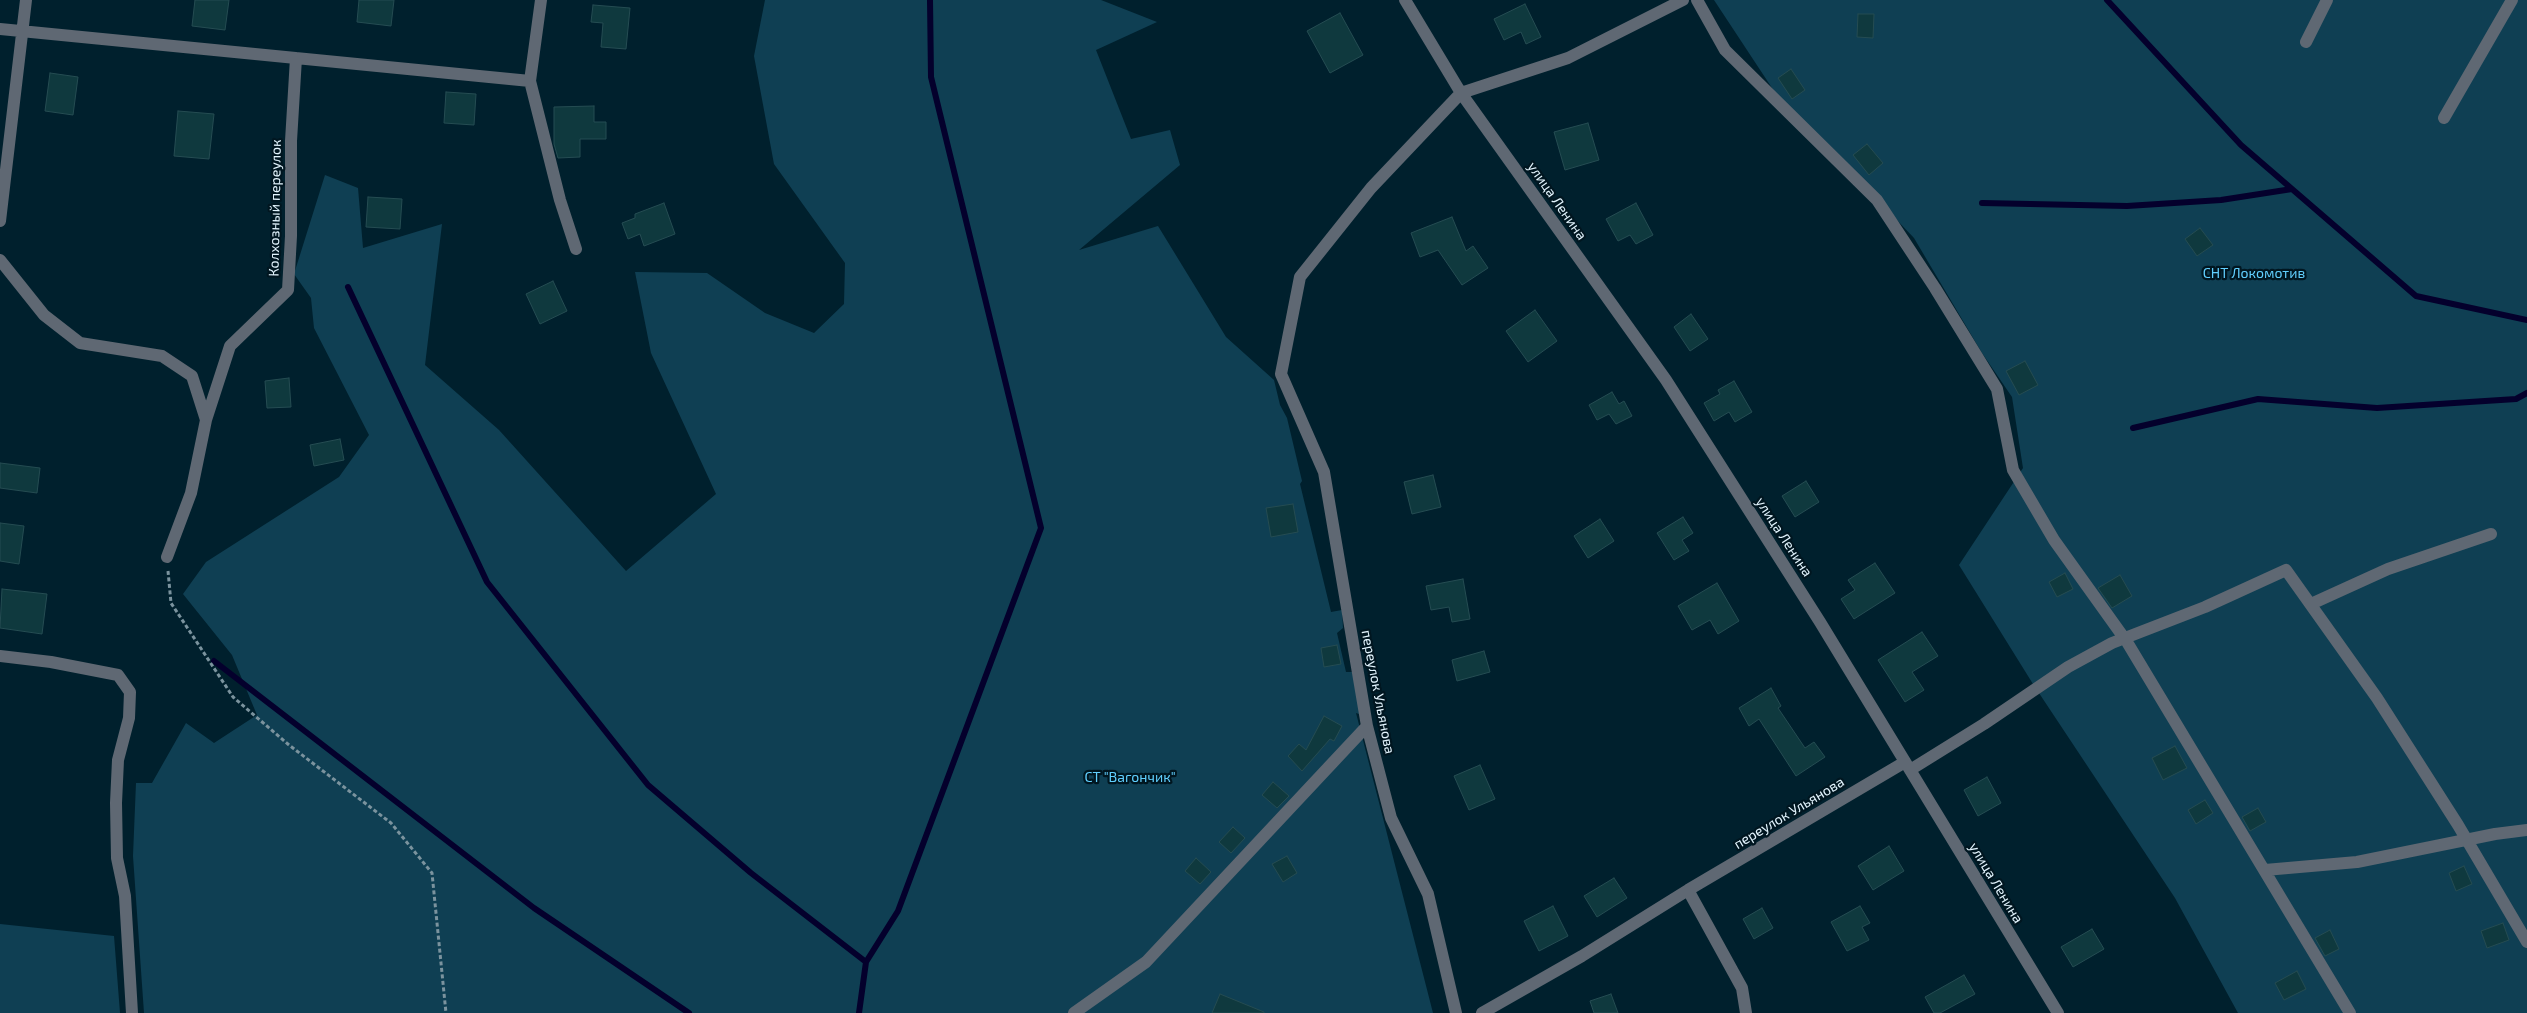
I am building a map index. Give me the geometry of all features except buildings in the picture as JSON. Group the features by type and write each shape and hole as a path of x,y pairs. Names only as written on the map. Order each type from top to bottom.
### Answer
{"street":[{"path":"0,221 26,0"},
{"path":"541,0 530,81 560,200 576,249"},
{"name":"улица Ленина","path":"1405,0 1461,93 1666,380 1820,622 2058,1013"},
{"path":"1461,93 1568,58 1684,0"},
{"path":"1697,0 1725,50 1877,200 1998,388 2013,470 2054,540 2124,638 2350,1013"},
{"path":"2306,42 2327,0"},
{"path":"2444,118 2512,0"},
{"path":"0,29 530,81"},
{"name":"Колхозный переулок","path":"167,557 191,493 206,420 230,346 288,290 291,236 291,141 296,58"},
{"name":"переулок Ульянова","path":"1456,1013 1428,894 1391,818 1367,726 1324,472 1281,374 1300,277 1371,188 1461,93"},
{"path":"0,260 44,315 80,343 162,356 192,376 206,420"},
{"path":"2491,534 2388,569 2311,604 2377,698 2458,825 2527,942"},
{"name":"переулок Ульянова","path":"1482,1013 1582,956 1688,890 1908,766 2068,667 2124,638 2205,607 2286,570 2311,604"},
{"path":"0,656 51,662 118,675 130,692 129,718 118,760 116,803 117,858 125,896 132,1013"},
{"path":"1074,1013 1146,962 1367,726"},
{"path":"2265,870 2357,862 2527,830"},
{"path":"1688,890 1742,988 1746,1013"}],"path":[{"path":"167,557 171,603 233,697 289,746 391,823 432,873 446,1013"}],"green space":[{"name":"СТ \"Вагончик\"","path":"765,0 1101,0 1157,22 1096,50 1131,139 1170,130 1180,165 1079,250 1158,226 1226,337 1274,380 1280,405 1287,418 1302,481 1300,484 1331,612 1342,610 1343,628 1337,633 1346,672 1352,672 1365,716 1356,713 1433,1013 144,1013 133,856 136,783 152,783 186,723 214,743 257,715 232,655 183,594 206,562 339,477 369,435 314,328 311,298 294,274 325,175 358,188 363,248 442,224 425,365 499,430 626,571 716,494 651,353 635,272 707,273 765,313 814,333 844,304 845,263 774,164 754,56"},
{"name":"СНТ Локомотив","path":"1714,0 2527,0 2527,1013 2238,1013 2175,898 2033,684 1959,565 2023,468 2012,397 1982,353 1914,238 1774,91"},
{"path":"0,924 114,936 120,1013 0,1013"}],"waterway":[{"path":"859,1013 866,962 898,911 1041,528 931,77 930,0"},
{"path":"2107,0 2241,145 2416,296 2527,320"},
{"path":"1982,203 2127,206 2221,200 2292,189"},
{"path":"348,287 487,582 648,785 751,873 866,962"},
{"path":"2133,428 2258,399 2377,408 2516,399 2527,393"},
{"path":"214,661 534,908 689,1013"}]}
